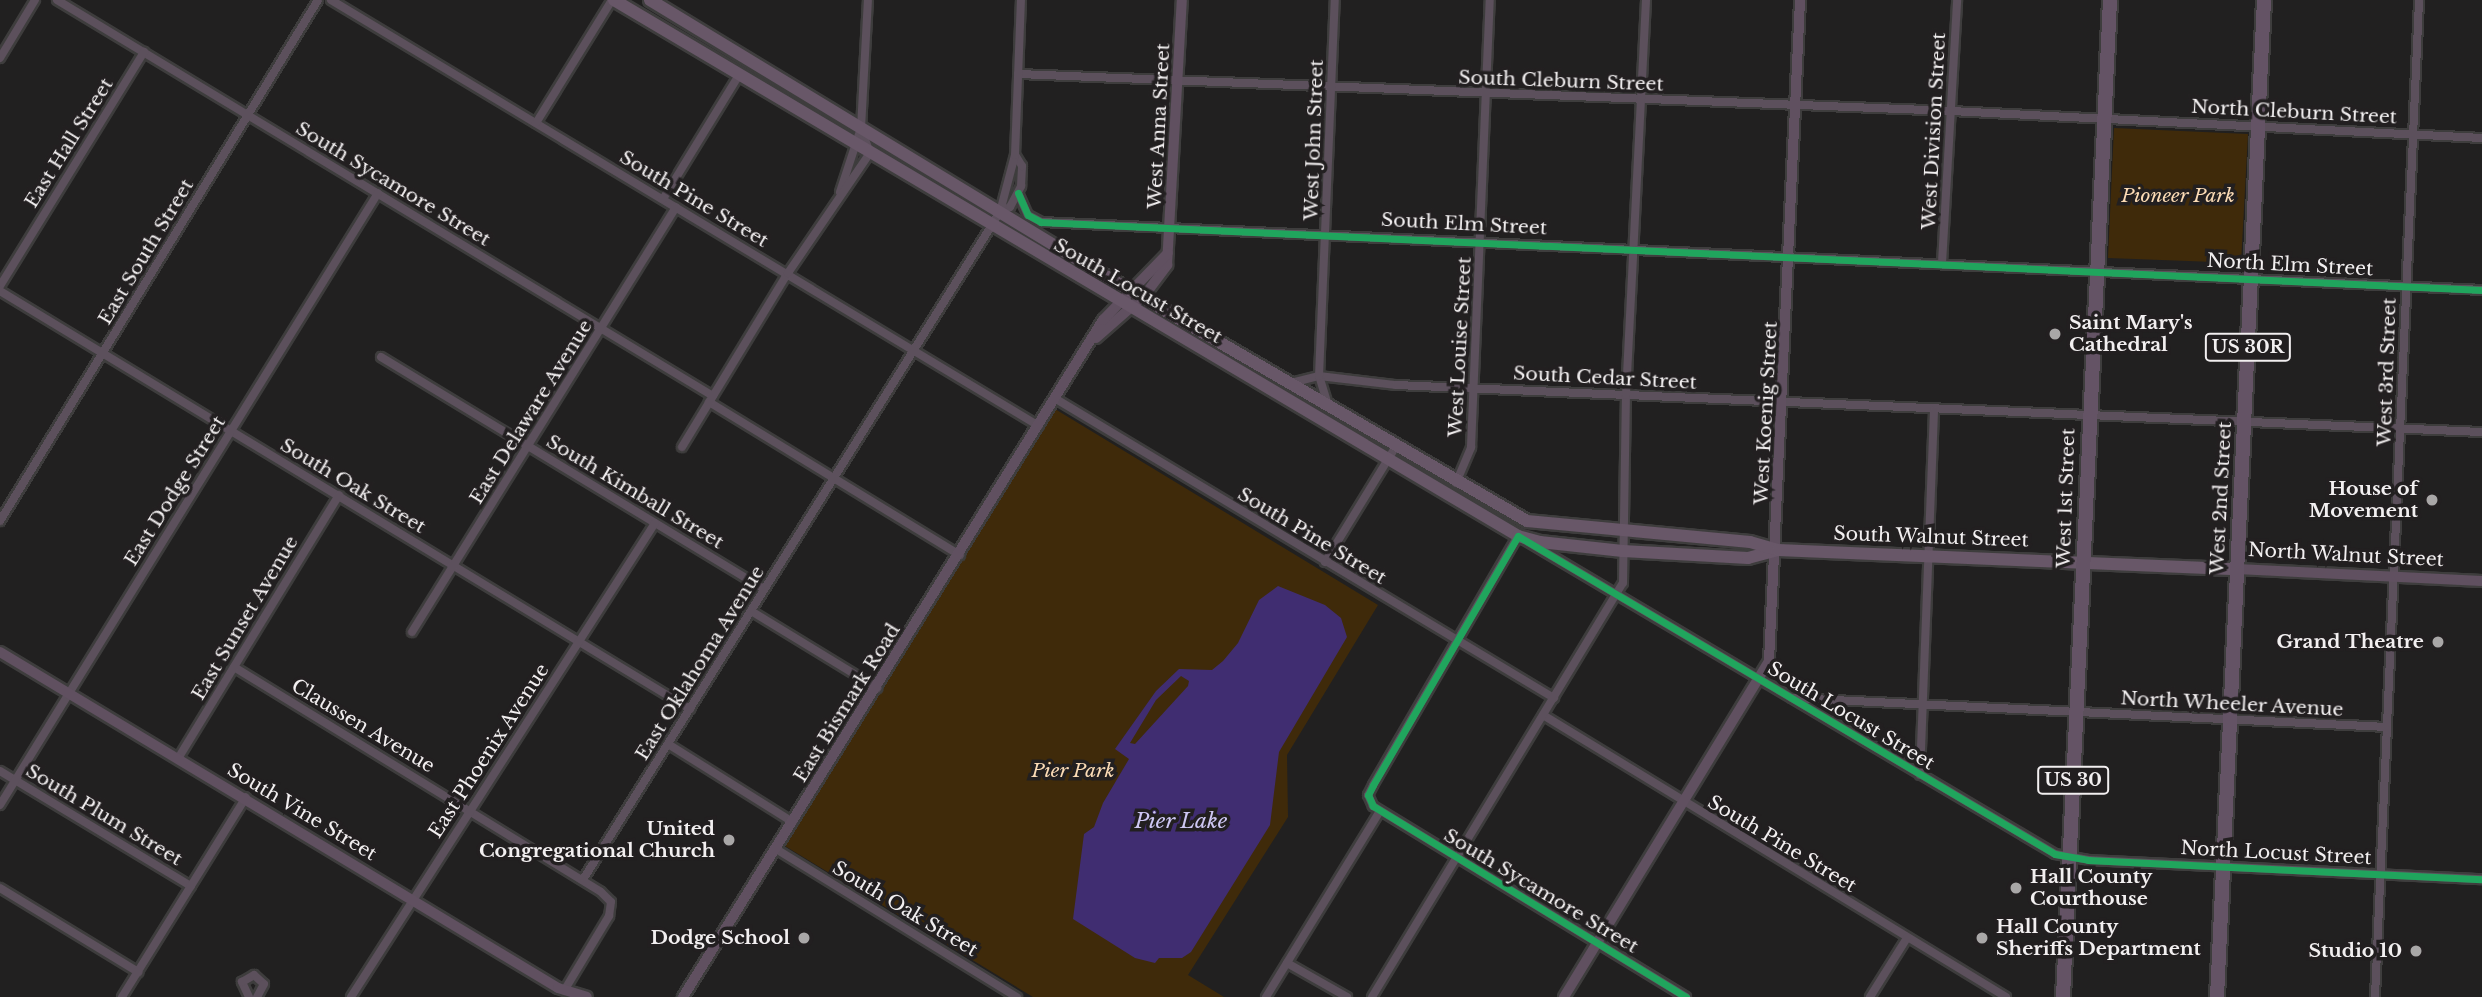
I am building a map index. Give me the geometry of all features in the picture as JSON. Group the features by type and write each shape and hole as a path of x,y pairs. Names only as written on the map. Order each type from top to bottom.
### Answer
{"highway":[{"name":"West 1st Street","path":"2063,997 2110,0"},
{"name":"West 2nd Street","path":"2217,997 2264,0"}],"main road":[{"name":"South Locust Street","path":"613,0 1387,461 1518,536 1540,542 1623,551"},
{"name":"South Locust Street","path":"650,0 1000,212 1510,513 1542,525 1623,531"},
{"name":"South Walnut Street","path":"1623,531 1750,542 1778,550 2083,563"},
{"name":"South Walnut Street","path":"1623,551 1748,558 1778,550"},
{"name":"North Walnut Street","path":"2083,563 2237,569"}],"street":[{"path":"0,58 35,0"},
{"name":"South Sycamore Street","path":"57,0 601,328 832,481 960,555"},
{"name":"East South Street","path":"0,521 318,0"},
{"name":"South Pine Street","path":"331,0 916,349 1039,426"},
{"path":"536,123 613,0"},
{"path":"682,447 788,273 870,153 861,128 868,0"},
{"path":"1000,212 1015,155 1021,0"},
{"name":"West Anna Street","path":"1094,340 1124,305 1163,274 1172,225 1182,0"},
{"name":"West John Street","path":"1328,406 1319,376 1335,0"},
{"name":"West Louise Street","path":"1457,483 1471,447 1490,0"},
{"path":"1372,997 1618,597 1623,551 1626,395 1646,0"},
{"name":"West Koenig Street","path":"1564,997 1769,661 1774,634 1778,550 1800,0"},
{"name":"West Division Street","path":"1942,263 1957,0"},
{"name":"West 3rd Street","path":"2375,997 2419,0"},
{"name":"East Hall Street","path":"0,286 144,52"},
{"name":"South Cleburn Street","path":"1018,74 1796,108 1951,110 2104,119"},
{"path":"663,199 739,75"},
{"name":"North Cleburn Street","path":"2104,119 2482,138"},
{"path":"839,195 853,142 861,128"},
{"path":"1000,212 1010,207 1018,193 1022,166 1015,155"},
{"name":"South Elm Street","path":"1018,193 1028,215 1041,222 1172,225 1942,263"},
{"name":"East Dodge Street","path":"0,805 378,194"},
{"name":"East Delaware Avenue","path":"412,632 676,206"},
{"name":"East Oklahoma Avenue","path":"584,878 1000,212"},
{"path":"1942,263 2096,272"},
{"name":"North Elm Street","path":"2096,272 2482,290"},
{"name":"South Oak Street","path":"0,291 690,709"},
{"name":"East Bismark Road","path":"687,995 1094,340"},
{"name":"South Kimball Street","path":"381,356 765,589"},
{"name":"South Cedar Street","path":"1291,383 1319,376 1372,384 1474,386 1934,410"},
{"name":"South Pine Street","path":"1056,399 1554,698"},
{"path":"1920,775 1926,556 1934,410 2482,432"},
{"path":"1325,562 1396,446"},
{"name":"East Sunset Avenue","path":"178,757 339,495"},
{"name":"East Phoenix Avenue","path":"351,997 655,523"},
{"path":"1266,997 1380,811 1368,794 1459,643 1518,536"},
{"name":"South Locust Street","path":"1518,536 2040,848 2069,859"},
{"name":"North Walnut Street","path":"2237,569 2482,581"},
{"path":"751,611 877,688"},
{"name":"South Vine Street","path":"0,652 564,990 587,997"},
{"name":"Claussen Avenue","path":"234,667 584,878"},
{"name":"North Wheeler Avenue","path":"1789,697 2387,727"},
{"name":"South Pine Street","path":"1543,715 1683,803 2006,997"},
{"path":"668,744 793,822"},
{"name":"South Plum Street","path":"0,771 191,886"},
{"path":"122,997 246,797"},
{"name":"South Sycamore Street","path":"1380,811 1686,997"},
{"name":"South Oak Street","path":"776,849 1017,997"},
{"name":"North Locust Street","path":"2069,859 2482,878"},
{"path":"564,990 609,916 611,902 584,878"},
{"path":"0,888 138,972"},
{"path":"1870,997 1907,938"},
{"path":"1287,963 1347,997"},
{"path":"249,997 242,986 250,975 263,981 262,996"}],"green space":[{"name":"Pioneer Park","path":"2114,128 2248,134 2241,263 2108,258"},
{"name":"Pier Park","path":"1055,409 1378,605 1287,755 1288,817 1188,975 1224,997 1033,997 785,846"}],"water":[{"name":"Pier Lake","path":"1278,586 1325,605 1341,618 1347,637 1279,752 1270,825 1191,952 1182,958 1159,958 1155,963 1135,958 1073,919 1084,834 1094,827 1103,803 1129,759 1115,749 1156,691 1179,669 1212,670 1223,661 1238,643 1259,600","holes":["1181,676 1189,681 1188,686 1135,744 1130,743 1156,700"]}],"cycle path":[{"path":"1018,193 1028,215 1041,222 2482,290"},
{"path":"1686,997 1373,806 1368,795 1518,536 2055,854 2088,860 2482,879"}],"place":[{"name":"Saint Mary's Cathedral","path":"2055,334"},
{"name":"House of Movement","path":"2432,500"},
{"name":"Grand Theatre","path":"2438,642"},
{"name":"United Congregational Church","path":"729,840"},
{"name":"Hall County Courthouse","path":"2016,888"},
{"name":"Dodge School","path":"804,938"},
{"name":"Hall County Sheriffs Department","path":"1982,938"},
{"name":"Studio 10","path":"2416,951"}]}
